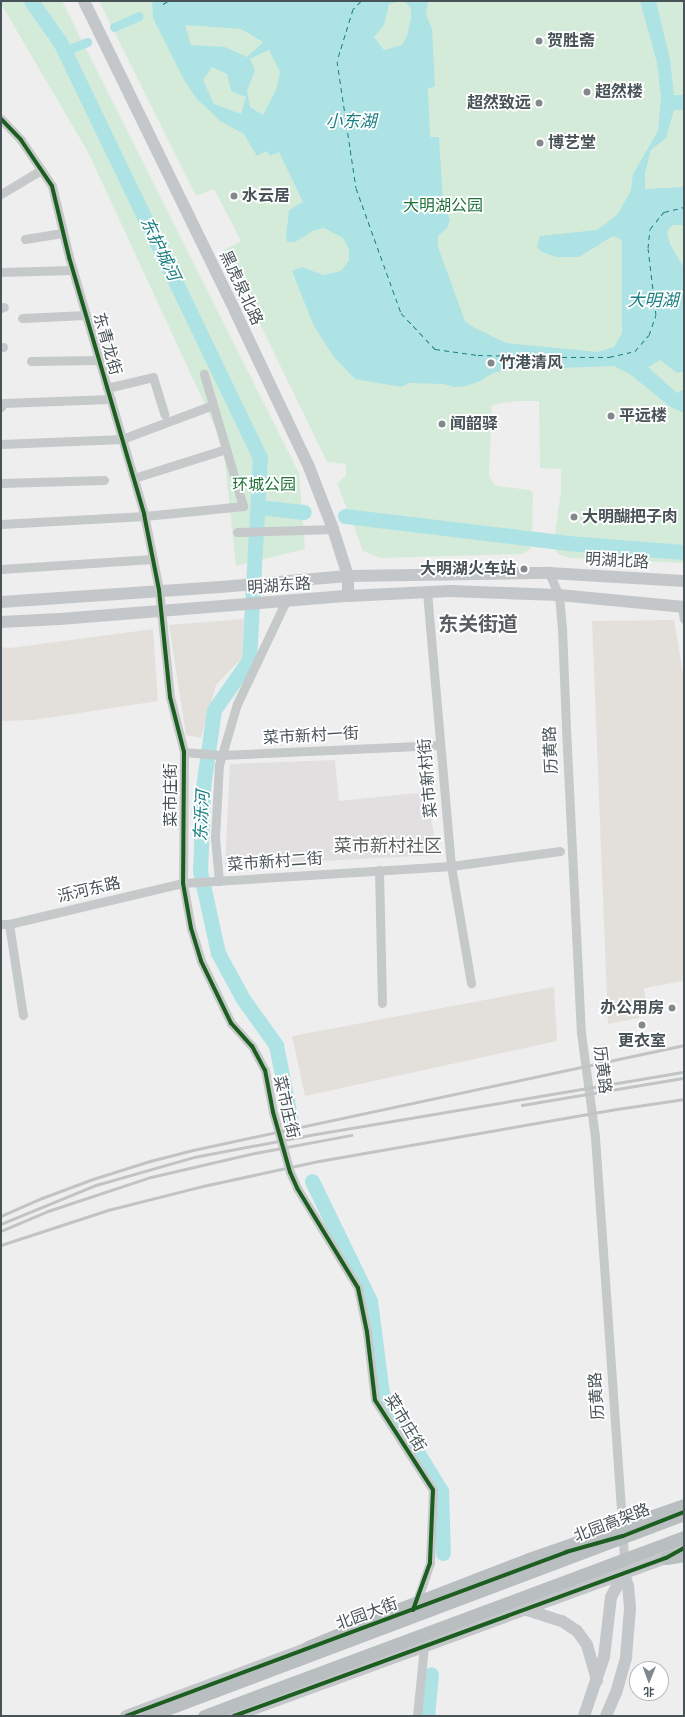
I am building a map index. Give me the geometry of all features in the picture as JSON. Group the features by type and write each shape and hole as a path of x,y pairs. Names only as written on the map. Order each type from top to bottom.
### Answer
{"highway":[{"path":"293,1653 402,1608 514,1565 684,1505"},
{"name":"北园高架路","path":"148,1716 684,1513"},
{"path":"204,1716 684,1537"},
{"path":"666,1558 684,1555"}],"main road":[{"name":"黑虎泉北路","path":"84,1 309,467 333,529 348,576 348,596"},
{"name":"明湖东路","path":"1,602 220,587 286,580 348,576 549,573"},
{"name":"明湖北路","path":"549,573 684,581"},
{"name":"明湖东路","path":"1,622 348,596 427,592 559,595"},
{"path":"559,595 683,611"},
{"name":"北园大街","path":"126,1716 566,1552 624,1536 684,1513"},
{"path":"234,1716 458,1633 624,1574 666,1558 684,1548"},
{"name":"历黄路","path":"584,1716 604,1657 611,1597 624,1574"},
{"name":"历黄路","path":"606,1716 616,1693 626,1657 630,1608 628,1586 624,1574"},
{"path":"524,1609 562,1621 577,1631 587,1645 597,1681"}],"street":[{"name":"东青龙街","path":"3,124 21,140 52,186 72,270 145,516 159,590"},
{"path":"1,194 42,170"},
{"path":"26,239 63,233"},
{"path":"1,272 72,270"},
{"path":"22,318 86,315"},
{"path":"31,361 99,360"},
{"path":"1,524 145,516 243,506 204,374"},
{"path":"107,388 153,377 164,414"},
{"path":"1,407 3,403 111,399"},
{"path":"1,444 122,439 213,405"},
{"path":"134,478 226,449"},
{"path":"1,483 104,480"},
{"path":"237,532 333,529"},
{"path":"1,569 153,559"},
{"name":"历黄路","path":"549,573 559,595 564,650 566,728 581,1033 595,1137 624,1536 624,1574"},
{"name":"菜市庄街","path":"159,590 170,697 188,752 184,884 191,928 201,961 231,1023 252,1046 265,1070 273,1112 296,1188 358,1288 367,1332 375,1400 433,1490 430,1563 413,1610"},
{"name":"菜市新村街","path":"427,592 451,866 471,983"},
{"path":"214,881 219,754 237,704 285,601"},
{"name":"菜市新村一街","path":"188,752 219,754 440,745"},
{"name":"菜市新村二街","path":"184,884 451,866 560,851"},
{"path":"379,870 382,1003"},
{"name":"泺河东路","path":"5,924 184,884"},
{"path":"5,924 23,1015"},
{"path":"417,1716 424,1646"}],"shaded area":[{"path":"244,619 242,658 216,685 201,738 186,735 169,625"},
{"path":"674,620 684,679 684,981 644,988 647,1010 639,1011 639,1018 608,1024 592,621"},
{"path":"153,629 158,701 34,720 1,721 1,647 10,648"},
{"path":"335,760 339,801 427,792 437,855 225,866 230,764"},
{"path":"554,987 557,1041 305,1096 292,1036"}],"green space":[{"name":"环城公园","path":"1,1 62,1 299,473 305,549 236,566 223,444 88,152 1,4"},
{"name":"大明湖公园","path":"99,1 684,1 684,563 569,558 558,554 553,546 561,492 561,469 540,468 539,401 517,401 492,405 489,475 494,484 498,486 530,490 533,493 532,544 530,549 523,554 380,558 363,551 337,483 346,476 346,464 327,462 224,250 241,241 214,189 196,196"}],"water":[{"name":"小东湖","path":"152,1 428,1 426,14 432,29 435,87 428,88 430,137 439,137 443,201 450,220 447,228 438,236 438,247 465,321 473,327 506,343 598,352 614,347 622,333 622,240 613,236 579,257 556,257 542,252 537,247 540,236 597,230 618,214 631,190 633,174 658,131 661,98 657,63 640,1 656,1 670,59 674,95 684,95 684,110 674,110 666,138 651,150 645,173 645,189 684,187 684,225 673,225 667,231 670,244 684,268 684,371 677,373 660,360 648,367 677,393 684,389 684,413 669,406 631,375 614,366 507,370 493,373 480,381 466,386 454,387 443,384 409,383 402,387 355,379 333,356 313,324 292,271 302,267 323,275 341,271 349,260 349,249 343,238 324,228 315,230 295,242 287,242 286,237 289,210 303,202 279,152 270,156 267,151 257,156 244,134 220,121 196,98 184,80 153,18","holes":["405,2 411,8 411,18 407,36 402,45 384,50 374,37 384,25 389,4","185,25 241,29 263,42 247,57 225,47 191,45","269,50 280,72 276,90 263,115 250,107 247,91 255,70 250,59","212,67 227,74 231,91 246,97 241,114 214,104 203,80"]}],"waterway":[{"name":"东泺河","path":"31,1 60,42 260,457 249,660 214,710 203,787 200,871 218,953 243,999 276,1045 290,1116"},
{"path":"114,27 139,16"},
{"path":"65,51 87,42"},
{"path":"258,507 304,512"},
{"path":"345,516 568,543 684,552"},
{"name":"东泺河","path":"312,1181 370,1301 382,1394 441,1491 443,1553"},
{"name":"东泺河","path":"427,1716 431,1674"}],"ferry route":[{"path":"163,4 168,1"},
{"path":"361,1 353,9 337,61 356,188 401,313 435,349 478,355 553,357 609,357 635,351 649,335 656,315 648,248 650,229 664,212 684,207"}],"railway":[{"path":"1,1216 42,1198 93,1179 150,1161 193,1150 684,1045"},
{"path":"1,1224 96,1185 194,1157 310,1135 684,1072"},
{"path":"522,1105 684,1078"},
{"path":"1,1245 108,1210 203,1186 319,1161 617,1109 684,1099"},
{"path":"1,1231 48,1211 151,1177 255,1153 351,1135"}],"cycle path":[{"path":"1,119 21,140 52,186 69,257 144,514 159,590 170,697 184,752 183,883 191,928 201,961 231,1023 252,1046 265,1070 273,1112 290,1172 297,1188 358,1288 367,1332 375,1400 433,1490 430,1563 413,1610"},
{"path":"126,1716 566,1552 623,1536 684,1512"},
{"path":"234,1716 666,1558 684,1548"}],"place":[{"name":"贺胜斋","path":"539,41"},
{"name":"超然楼","path":"587,92"},
{"name":"超然致远","path":"539,103"},
{"name":"博艺堂","path":"540,143"},
{"name":"水云居","path":"234,196"},
{"name":"竹港清风","path":"491,363"},
{"name":"平远楼","path":"611,416"},
{"name":"闻韶驿","path":"442,424"},
{"name":"大明醐把子肉","path":"574,517"},
{"name":"大明湖火车站","path":"524,569"},
{"name":"办公用房","path":"672,1008"},
{"name":"更衣室","path":"642,1025"}],"district":[{"name":"东关街道","path":"478,624"},
{"name":"菜市新村社区","path":"388,846"}],"water label":[{"name":"东护城河","path":"160,249"},
{"name":"大明湖","path":"653,301"}]}
